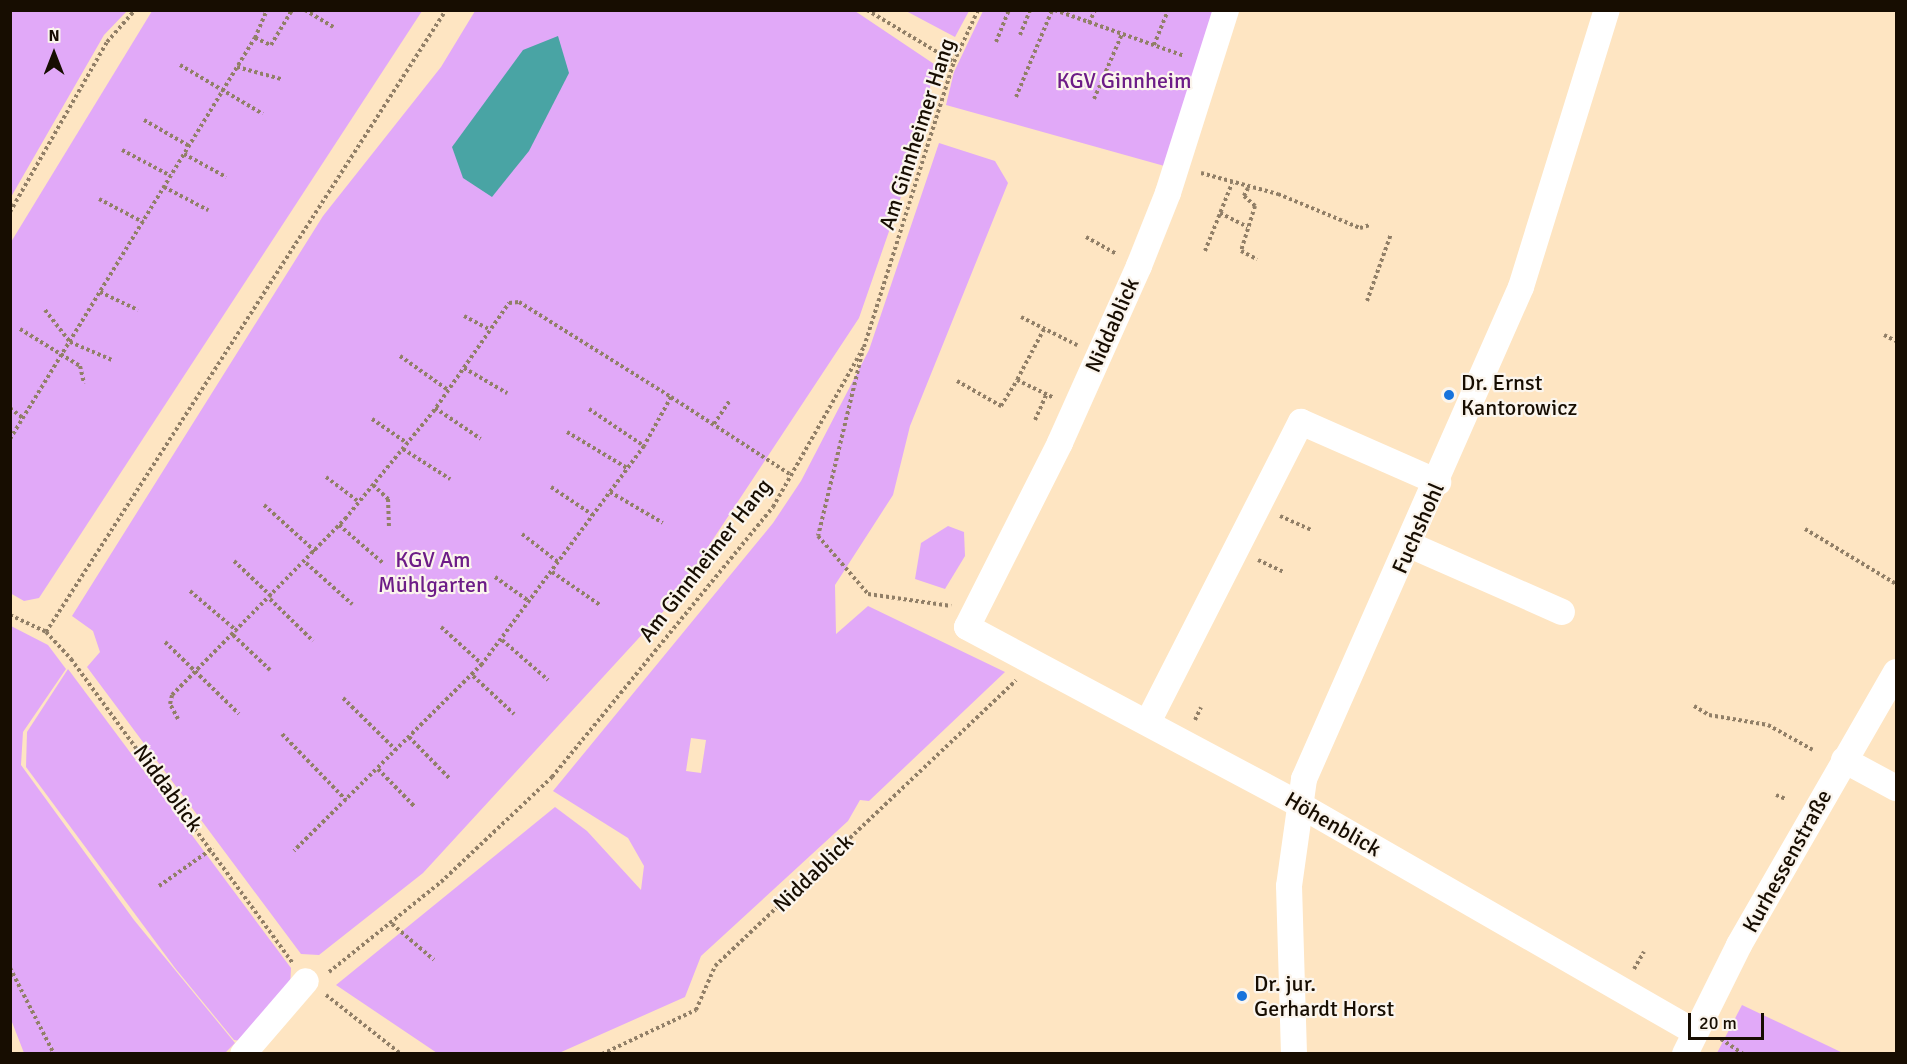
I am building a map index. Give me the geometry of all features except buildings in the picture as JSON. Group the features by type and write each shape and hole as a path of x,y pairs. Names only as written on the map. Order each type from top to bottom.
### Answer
{"street":[{"name":"Niddablick","path":"967,627 1075,409 1139,266 1178,165 1226,10"},
{"name":"Fuchshohl","path":"1294,1053 1289,886 1304,779 1438,482 1521,287 1607,10"},
{"path":"1148,722 1301,422 1438,482"},
{"path":"1410,545 1562,612"},
{"name":"Höhenblick","path":"967,627 1300,805 1698,1040"},
{"name":"Kurhessenstraße","path":"1698,1040 1844,760 1896,672"},
{"path":"1844,760 1896,788"},
{"path":"243,1053 306,981"}],"path":[{"path":"10,212 106,42 135,10"},
{"path":"10,439 224,90 255,38 267,10"},
{"path":"255,38 271,45 292,10"},
{"path":"305,10 333,27"},
{"path":"46,632 446,10"},
{"path":"867,10 954,62"},
{"name":"Am Ginnheimer Hang","path":"306,981 331,970 392,924 552,777 773,507 864,347 954,62 978,10"},
{"path":"996,42 1009,10"},
{"path":"1020,34 1030,10"},
{"path":"1016,97 1054,10 1185,56"},
{"path":"1089,23 1095,10"},
{"path":"1154,45 1168,10"},
{"path":"1094,99 1122,34"},
{"path":"180,65 263,114"},
{"path":"237,67 281,79"},
{"path":"144,120 189,146"},
{"path":"122,150 171,176"},
{"path":"184,154 226,177"},
{"path":"1178,165 1248,188 1278,194 1360,228 1370,225"},
{"path":"1205,251 1232,183"},
{"path":"164,187 208,210"},
{"path":"1248,188 1244,196 1255,206 1241,251 1257,259"},
{"path":"99,199 143,222"},
{"path":"1220,213 1248,227"},
{"path":"1366,301 1391,234"},
{"path":"1086,237 1139,266"},
{"path":"100,292 138,310"},
{"path":"178,720 172,695 306,563 359,502 435,408 509,303 519,302 791,475"},
{"path":"45,310 70,342 112,360"},
{"path":"464,316 490,330"},
{"path":"1021,317 1081,347"},
{"path":"20,329 80,366 84,384"},
{"path":"957,381 1001,406 1044,329"},
{"path":"1884,335 1896,341"},
{"path":"864,347 818,536 868,594 941,601 957,609 967,627"},
{"path":"400,356 448,390"},
{"path":"464,368 507,393"},
{"path":"1017,380 1075,409"},
{"path":"1035,420 1046,394"},
{"path":"294,851 472,675 502,640 644,446 671,397"},
{"path":"714,424 730,400"},
{"path":"10,408 23,418"},
{"path":"435,408 481,439"},
{"path":"590,410 644,446"},
{"path":"372,419 407,443"},
{"path":"567,432 627,468"},
{"path":"403,449 450,479"},
{"path":"326,477 359,502"},
{"path":"373,485 388,499 389,527"},
{"path":"551,487 593,514"},
{"path":"610,492 663,523"},
{"path":"264,505 316,552"},
{"path":"1258,506 1312,530"},
{"path":"339,525 383,563"},
{"path":"1805,529 1896,584"},
{"path":"522,534 558,562"},
{"path":"234,561 313,641"},
{"path":"306,563 352,604"},
{"path":"552,572 600,606"},
{"path":"495,577 530,602"},
{"path":"190,591 270,670"},
{"name":"Niddablick","path":"10,615 46,632 213,848 306,981 401,1053"},
{"path":"441,627 482,664"},
{"path":"502,640 548,680"},
{"path":"165,642 198,669 239,714"},
{"path":"472,675 514,714"},
{"name":"Niddablick","path":"602,1053 696,1010 715,966 1020,675"},
{"path":"342,698 396,750"},
{"path":"1694,706 1709,715 1768,725 1813,750"},
{"path":"1194,722 1201,707"},
{"path":"282,734 346,800"},
{"path":"409,737 450,779"},
{"path":"378,769 416,807"},
{"path":"1776,795 1785,799"},
{"path":"159,886 213,848"},
{"path":"392,924 434,960"},
{"path":"1634,970 1644,952"},
{"path":"10,968 54,1053"},
{"path":"1698,1040 1743,1053"}],"green space":[{"path":"11,10 127,11 104,35 11,197"},
{"path":"152,11 422,11 39,598 24,601 10,593 11,242"},
{"name":"KGV Am Mühlgarten","path":"475,11 855,11 934,64 922,136 859,318 671,603 423,873 319,955 301,954 87,667 100,652 93,631 72,616 323,216 441,67"},
{"path":"906,11 969,11 955,37"},
{"name":"KGV Ginnheim","path":"983,11 1222,11 1168,167 946,105 954,72"},
{"path":"939,143 995,161 1008,183 910,426 893,495 835,585 836,634 868,606 1005,672 869,801 860,800 848,821 701,956 685,997 559,1053 437,1053 336,985 555,807 587,831 641,890 644,866 628,838 553,791 773,523 801,481 869,350","holes":["691,738 706,740 701,773 686,771"]},
{"path":"948,526 964,532 965,556 945,589 915,579 921,543"},
{"path":"11,626 48,645 66,669 23,732 21,765 134,920 235,1043 225,1053 24,1053 10,1017"},
{"path":"68,669 291,968 290,989 241,1041 234,1040 175,968 26,767 27,732"},
{"path":"1742,1005 1843,1053 1717,1053"}],"water":[{"path":"558,36 569,73 529,151 492,197 463,178 452,147 523,50"}],"place":[{"name":"Dr. Ernst Kantorowicz","path":"1449,395"},
{"name":"Dr. jur. Gerhardt Horst","path":"1242,996"}]}
